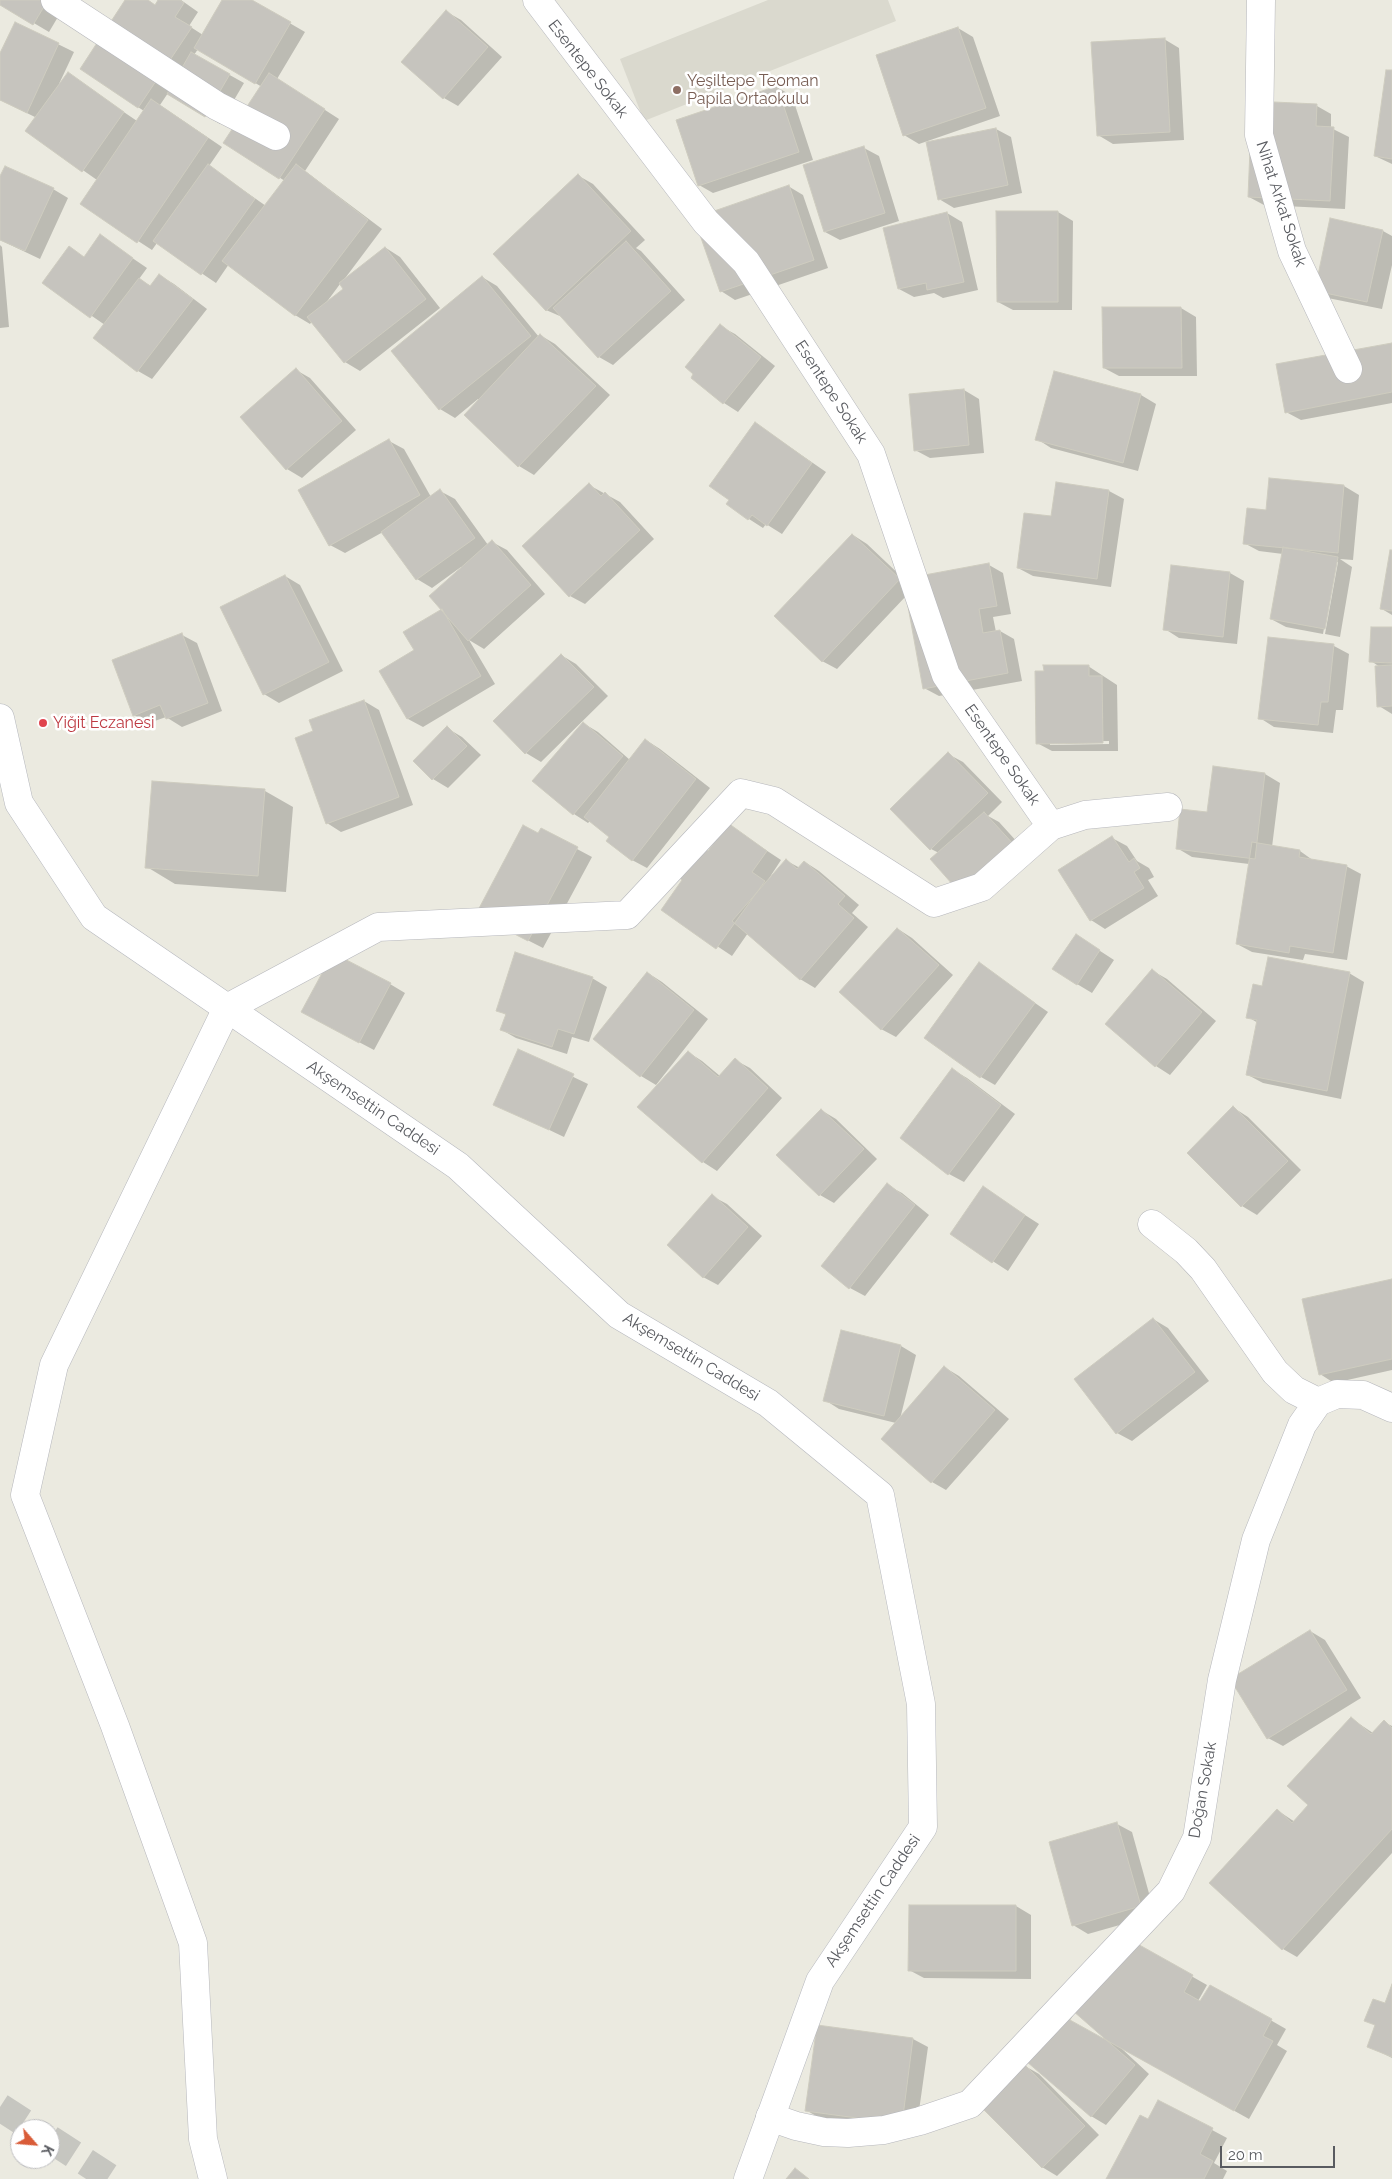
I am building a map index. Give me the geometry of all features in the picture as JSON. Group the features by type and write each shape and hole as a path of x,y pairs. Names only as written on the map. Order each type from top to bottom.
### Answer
{"street":[{"path":"55,0 217,106 276,136"},
{"name":"Esentepe Sokak","path":"537,0 706,222 746,262 871,454 946,674 1051,826"},
{"name":"Nihat Arkat Sokak","path":"1261,0 1259,135 1292,251 1348,369"},
{"name":"Akşemsettin Caddesi","path":"0,718 19,804 94,917 458,1166 620,1315 768,1403 880,1495 921,1704 922,1827 820,1981 748,2179"},
{"path":"213,2179 203,2139 193,1942 115,1726 26,1495 54,1364 227,1008 378,927 628,914 741,793 774,801 934,902 982,887 1051,826 1085,815 1168,807"},
{"path":"1152,1224 1186,1251 1202,1269 1276,1372 1294,1390 1318,1402 1337,1394 1363,1395 1392,1408"},
{"name":"Doğan Sokak","path":"770,2117 796,2126 824,2132 848,2133 884,2130 920,2121 970,2104 1171,1891 1196,1838 1222,1680 1256,1540 1302,1425 1318,1402"}],"shaded area":[{"name":"Yeşiltepe Teoman Papila Ortaokulu","path":"768,0 888,0 896,21 644,121 620,59"}],"building":[{"path":"0,0 48,0 33,25 0,5"},
{"path":"125,0 148,0 155,5 158,0 180,0 184,3 175,17 192,27 138,108 80,69"},
{"path":"222,0 252,0 291,22 255,84 194,48"},
{"path":"446,10 488,47 443,99 401,62"},
{"path":"15,22 59,43 27,113 0,100 0,53"},
{"path":"958,27 986,108 903,136 876,55"},
{"path":"1165,38 1170,132 1097,136 1091,42"},
{"path":"191,52 230,74 205,117 167,94"},
{"path":"1386,70 1392,70 1392,159 1374,156"},
{"path":"68,72 124,112 82,172 25,131"},
{"path":"269,73 325,109 279,179 223,143"},
{"path":"777,86 799,152 698,186 676,120"},
{"path":"151,99 208,138 137,243 80,204"},
{"path":"1252,101 1317,104 1316,126 1334,127 1330,201 1248,197"},
{"path":"996,128 1008,185 938,200 926,142"},
{"path":"864,146 885,213 824,232 803,165"},
{"path":"208,164 255,199 201,275 153,241"},
{"path":"296,164 368,220 295,316 222,261"},
{"path":"5,166 54,188 25,251 0,240 0,176"},
{"path":"578,174 631,231 546,311 493,254"},
{"path":"789,185 814,260 720,292 694,218"},
{"path":"996,211 1058,211 1058,302 997,302"},
{"path":"947,212 964,282 927,290 926,283 898,289 883,228"},
{"path":"1330,218 1383,230 1367,302 1302,288 1318,275"},
{"path":"100,234 133,258 90,318 42,283 69,246 84,257"},
{"path":"626,241 671,291 598,358 553,308"},
{"path":"385,247 426,299 344,363 307,317 343,289 339,283"},
{"path":"159,274 193,299 137,372 93,338 139,278 150,286"},
{"path":"482,276 531,336 439,410 391,351"},
{"path":"1102,307 1181,307 1182,368 1103,368"},
{"path":"720,324 761,357 723,404 691,378 693,374 685,367"},
{"path":"540,334 596,386 518,467 464,415"},
{"path":"1392,343 1392,392 1285,413 1276,364"},
{"path":"296,368 342,421 286,470 240,417"},
{"path":"1054,371 1141,394 1123,463 1035,440"},
{"path":"964,389 969,445 914,451 909,394"},
{"path":"755,422 812,463 767,526 752,515 748,520 726,504 729,500 709,486"},
{"path":"389,439 420,495 329,546 298,490"},
{"path":"1269,478 1344,485 1338,553 1243,544 1247,508 1266,510"},
{"path":"1056,482 1109,490 1097,579 1017,568 1024,513 1051,516"},
{"path":"589,483 601,496 605,492 640,530 569,597 522,546"},
{"path":"440,489 475,538 416,580 381,532"},
{"path":"852,534 900,579 822,662 774,616"},
{"path":"492,540 531,585 468,641 429,596"},
{"path":"1283,547 1338,557 1325,629 1270,619"},
{"path":"1390,550 1392,550 1392,611 1380,609"},
{"path":"989,563 997,606 979,609 983,633 1000,630 1008,673 923,689 903,579"},
{"path":"1171,565 1230,572 1223,637 1163,630"},
{"path":"285,575 329,662 263,695 220,607"},
{"path":"442,609 481,676 407,719 379,671 414,650 403,632"},
{"path":"1371,627 1392,627 1392,663 1369,662"},
{"path":"182,633 208,703 166,719 160,705 133,716 112,660"},
{"path":"1268,637 1334,644 1328,702 1321,702 1318,725 1258,719"},
{"path":"561,654 594,687 525,754 493,721"},
{"path":"1043,665 1089,665 1089,676 1102,676 1103,743 1036,744 1035,671 1044,671"},
{"path":"1392,665 1392,706 1377,707 1375,666"},
{"path":"364,700 399,797 326,824 295,738 313,731 309,720"},
{"path":"583,722 623,756 573,815 532,781"},
{"path":"447,726 467,746 432,780 413,761"},
{"path":"645,739 696,779 632,861 606,841 609,837 584,817"},
{"path":"948,752 988,793 930,850 890,809"},
{"path":"1213,766 1265,773 1255,859 1176,849 1180,809 1207,812"},
{"path":"152,781 265,789 258,876 145,868"},
{"path":"984,812 1015,846 961,894 930,859"},
{"path":"728,823 767,851 752,872 765,881 716,949 661,910 682,880 675,874 697,843 708,851"},
{"path":"523,825 538,833 541,828 578,847 528,941 476,914"},
{"path":"1112,836 1129,862 1134,858 1140,868 1134,872 1144,888 1090,921 1058,870"},
{"path":"1252,842 1300,850 1299,857 1347,865 1333,953 1290,946 1289,953 1236,944"},
{"path":"786,859 797,869 804,861 845,896 838,904 854,918 800,980 732,921"},
{"path":"897,928 939,965 881,1030 839,992"},
{"path":"1076,934 1100,950 1077,985 1052,969"},
{"path":"515,952 593,977 574,1034 558,1029 552,1047 500,1030 506,1014 496,1011"},
{"path":"333,953 391,983 359,1043 301,1012"},
{"path":"1268,957 1350,972 1327,1091 1246,1075 1257,1020 1246,1018 1253,984 1262,986"},
{"path":"979,962 1035,1003 980,1078 924,1038"},
{"path":"1152,969 1202,1012 1155,1067 1105,1024"},
{"path":"647,972 694,1010 640,1077 593,1039"},
{"path":"518,1049 574,1074 549,1130 493,1105"},
{"path":"688,1051 718,1077 735,1058 768,1088 702,1163 637,1107"},
{"path":"952,1068 1001,1105 948,1175 900,1138"},
{"path":"1233,1106 1288,1161 1241,1207 1187,1153"},
{"path":"821,1109 864,1149 819,1196 776,1155"},
{"path":"887,1183 915,1205 849,1289 821,1266"},
{"path":"983,1186 1025,1215 992,1263 950,1234"},
{"path":"712,1194 748,1227 703,1278 667,1245"},
{"path":"1392,1279 1392,1359 1319,1375 1302,1299"},
{"path":"1153,1318 1195,1372 1116,1434 1074,1379"},
{"path":"841,1330 901,1345 884,1416 823,1401"},
{"path":"944,1366 995,1410 931,1483 881,1439"},
{"path":"1310,1630 1347,1690 1267,1739 1230,1679"},
{"path":"1351,1717 1371,1734 1384,1720 1392,1728 1392,1829 1282,1950 1209,1883 1277,1809 1292,1823 1308,1805 1287,1786"},
{"path":"1117,1822 1141,1906 1072,1926 1049,1842"},
{"path":"909,1905 1016,1905 1016,1971 908,1971"},
{"path":"1118,1933 1193,1975 1184,1992 1200,2001 1210,1985 1272,2019 1263,2036 1273,2041 1234,2111 1070,2020"},
{"path":"1392,1984 1392,2057 1367,2047 1375,2025 1364,2021 1373,1999 1385,2003"},
{"path":"1057,1997 1135,2065 1091,2117 1012,2049"},
{"path":"817,2025 913,2038 902,2124 805,2111"},
{"path":"1024,2064 1085,2126 1042,2168 981,2107"},
{"path":"1158,2100 1213,2128 1200,2154 1213,2161 1204,2179 1106,2179 1140,2115 1148,2119"},
{"path":"795,2168 809,2179 786,2179"}],"tunnel":[{"path":"0,2107 19,2119"},
{"path":"60,2145 112,2179"}],"place":[{"name":"Yeşiltepe Teoman Papila Ortaokulu","path":"677,90"},
{"name":"Yiğit Eczanesi","path":"43,723"}]}
